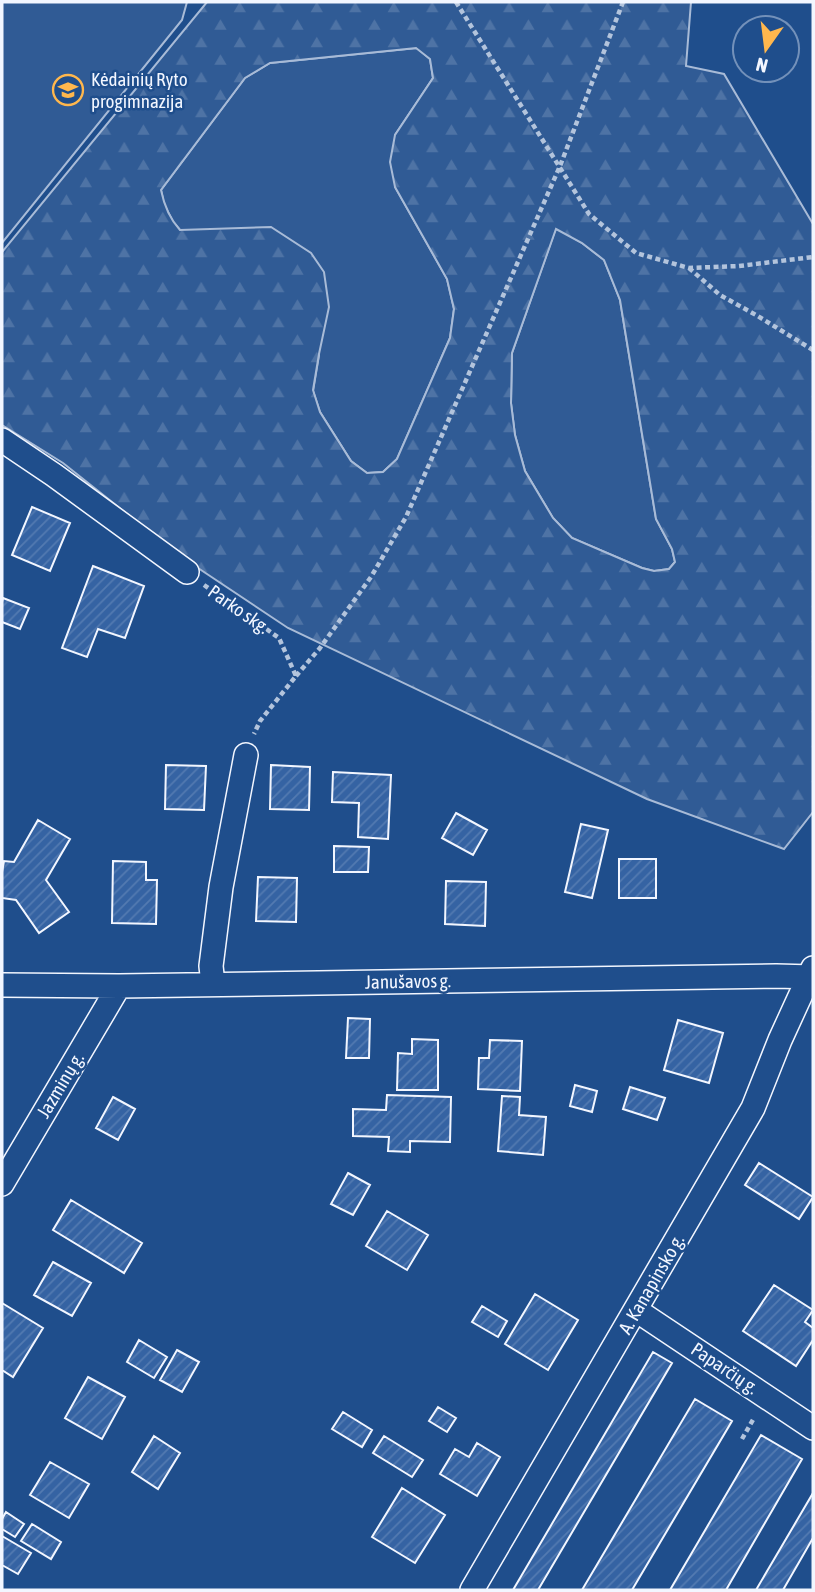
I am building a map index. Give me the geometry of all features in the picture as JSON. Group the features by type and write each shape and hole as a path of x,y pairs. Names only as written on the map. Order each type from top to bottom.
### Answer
{"street":[{"path":"2,440 187,572"},
{"path":"212,984 211,966 221,887 246,754"},
{"name":"Janušavos g.","path":"2,985 119,986 812,974"},
{"name":"A. Kanapinsko g.","path":"472,1590 753,1108 780,1040 812,974"},
{"name":"Jazminų g.","path":"2,1184 119,986"},
{"name":"Paparčių g.","path":"636,1310 813,1428"}],"path":[{"path":"456,2 589,214 636,253 689,268 739,266 813,257"},
{"path":"246,754 260,721 320,648 371,577 406,517 560,166 623,2"},
{"path":"689,268 720,295 813,350"},
{"name":"Parko skg.","path":"187,572 279,638 296,676"}],"shaded area":[{"name":"Kėdainių Ryto progimnazija","path":"2,2 187,2 182,20 2,243"},
{"path":"417,48 430,59 433,78 395,135 395,187 447,279 454,309 450,338 397,459 383,472 367,473 351,461 320,412 313,391 319,355 208,230 180,230 164,204 161,190 245,78 270,63"},
{"path":"556,228 604,260 620,300 656,519 672,549 675,562 669,569 654,571 642,568 572,538 553,518 525,471 515,435 511,403 512,353"}],"green space":[{"path":"207,2 691,2 686,66 724,74 813,224 813,812 784,849 647,799 288,628 180,556 63,463 2,425 2,252","holes":["416,48 430,59 433,78 395,135 390,162 395,187 447,279 454,309 450,338 397,459 383,472 367,473 351,461 320,412 313,390 329,307 324,272 311,253 271,227 180,230 168,211 161,190 245,78 270,63","556,229 582,243 604,260 620,300 656,519 672,549 675,562 669,569 654,571 642,568 572,538 553,518 525,471 515,435 511,403 512,353"]}],"building":[{"path":"32,507 70,523 50,571 12,555"},
{"path":"93,566 144,586 125,638 98,629 87,657 62,648"},
{"path":"3,598 29,608 20,629 2,622"},
{"path":"166,765 206,766 204,810 165,809"},
{"path":"271,765 310,767 309,810 270,809"},
{"path":"333,772 391,775 388,839 358,837 359,803 332,802"},
{"path":"456,813 487,830 473,855 442,838"},
{"path":"38,820 70,839 46,880 69,912 39,933 16,900 2,898 4,861 14,862"},
{"path":"581,824 608,830 592,898 565,892"},
{"path":"334,846 369,847 368,872 334,872"},
{"path":"619,859 656,859 656,898 619,898"},
{"path":"113,861 146,862 146,880 157,880 156,924 112,923"},
{"path":"258,877 297,878 296,922 256,921"},
{"path":"446,881 486,882 485,926 445,924"},
{"path":"348,1018 370,1019 369,1058 346,1058"},
{"path":"678,1020 723,1033 709,1083 664,1070"},
{"path":"412,1039 438,1040 438,1090 397,1090 398,1053 412,1054"},
{"path":"490,1040 522,1041 520,1091 478,1089 479,1058 489,1058"},
{"path":"575,1085 597,1091 592,1112 570,1106"},
{"path":"630,1087 665,1098 657,1120 623,1109"},
{"path":"387,1095 451,1097 450,1142 410,1141 410,1152 388,1151 389,1137 353,1136 353,1109 386,1110"},
{"path":"502,1096 520,1097 519,1115 546,1117 543,1155 498,1151"},
{"path":"113,1097 135,1109 118,1140 96,1128"},
{"path":"759,1163 813,1197 799,1219 745,1185"},
{"path":"348,1173 370,1185 353,1215 331,1204"},
{"path":"71,1200 142,1243 124,1273 53,1230"},
{"path":"387,1211 428,1235 407,1270 366,1246"},
{"path":"53,1262 91,1283 72,1316 34,1295"},
{"path":"774,1285 813,1310 805,1322 813,1328 813,1340 796,1366 743,1331"},
{"path":"535,1294 578,1320 548,1370 505,1344"},
{"path":"2,1303 43,1328 13,1377 2,1370"},
{"path":"482,1306 507,1321 498,1337 472,1322"},
{"path":"139,1340 167,1357 154,1378 127,1362"},
{"path":"177,1350 199,1362 182,1392 160,1380"},
{"path":"653,1352 672,1363 538,1590 513,1590"},
{"path":"88,1377 125,1397 102,1439 65,1418"},
{"path":"695,1399 732,1421 632,1590 582,1590"},
{"path":"438,1407 456,1418 447,1432 429,1421"},
{"path":"343,1412 372,1430 362,1447 332,1429"},
{"path":"761,1435 802,1459 726,1590 670,1590"},
{"path":"154,1436 180,1453 158,1489 132,1472"},
{"path":"384,1436 423,1460 412,1477 373,1453"},
{"path":"477,1443 500,1457 477,1496 440,1474 455,1449 469,1457"},
{"path":"50,1462 89,1484 69,1518 30,1495"},
{"path":"402,1488 445,1515 415,1563 372,1537"},
{"path":"813,1493 813,1538 783,1590 756,1590"},
{"path":"6,1512 24,1524 15,1537 2,1529 2,1519"},
{"path":"32,1524 61,1542 51,1559 21,1541"},
{"path":"2,1536 31,1553 18,1574 2,1565"}],"place":[{"name":"Kėdainių Ryto progimnazija","path":"68,90"}]}
